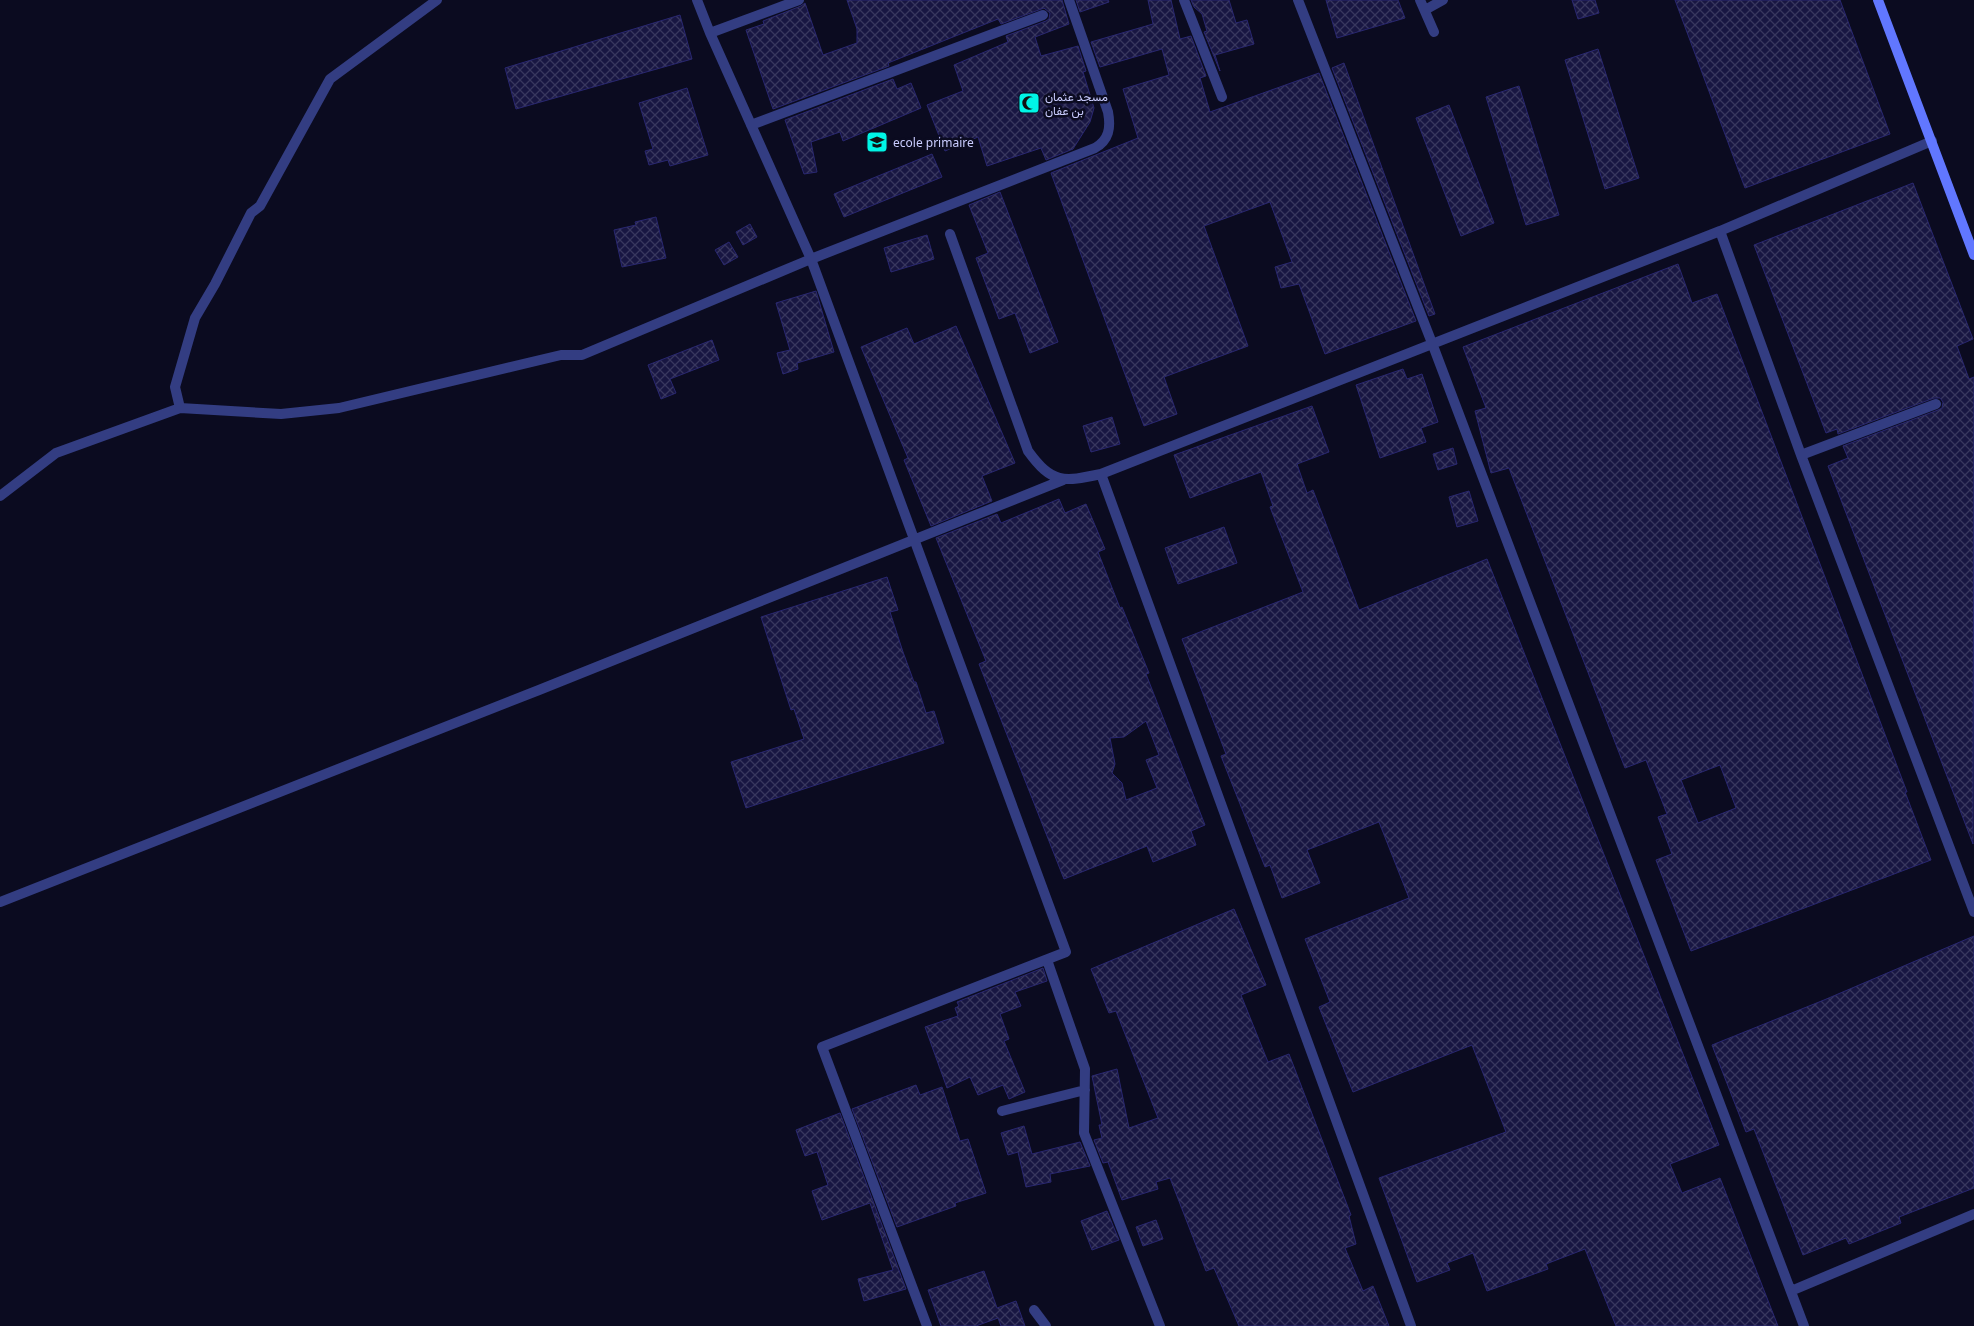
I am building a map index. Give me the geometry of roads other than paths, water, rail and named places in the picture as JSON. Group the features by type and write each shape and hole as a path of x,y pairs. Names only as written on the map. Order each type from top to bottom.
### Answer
{"main road":[{"path":"1878,0 1974,255"}],"street":[{"path":"180,408 175,386 194,318 215,284 251,213 260,206 330,78 437,0"},
{"path":"697,0 710,34 811,259 1066,952 822,1047 927,1326"},
{"path":"710,34 799,0"},
{"path":"0,496 56,453 180,408 281,414 339,408 561,355 582,355 811,259 1094,148 1102,144 1109,130 1108,112 1069,0"},
{"path":"1184,0 1222,97"},
{"path":"1298,0 1432,343 1804,1326"},
{"path":"1434,32 1422,5 1443,0"},
{"path":"752,125 1043,15"},
{"path":"0,902 539,690 1063,480 1101,474 1720,231 1932,142"},
{"path":"1720,231 1801,455 1974,912"},
{"path":"950,234 1028,451 1040,468 1063,480"},
{"path":"1801,455 1936,404"},
{"path":"1101,474 1411,1326"},
{"path":"1046,960 1085,1069 1084,1133 1160,1326"},
{"path":"1002,1111 1085,1090"},
{"path":"1791,1291 1974,1214"},
{"path":"1034,1310 1046,1326"}],"place":[{"name":"مسجد عثمان بن عفان","path":"1029,103"},
{"name":"ecole primaire","path":"877,142"}]}
